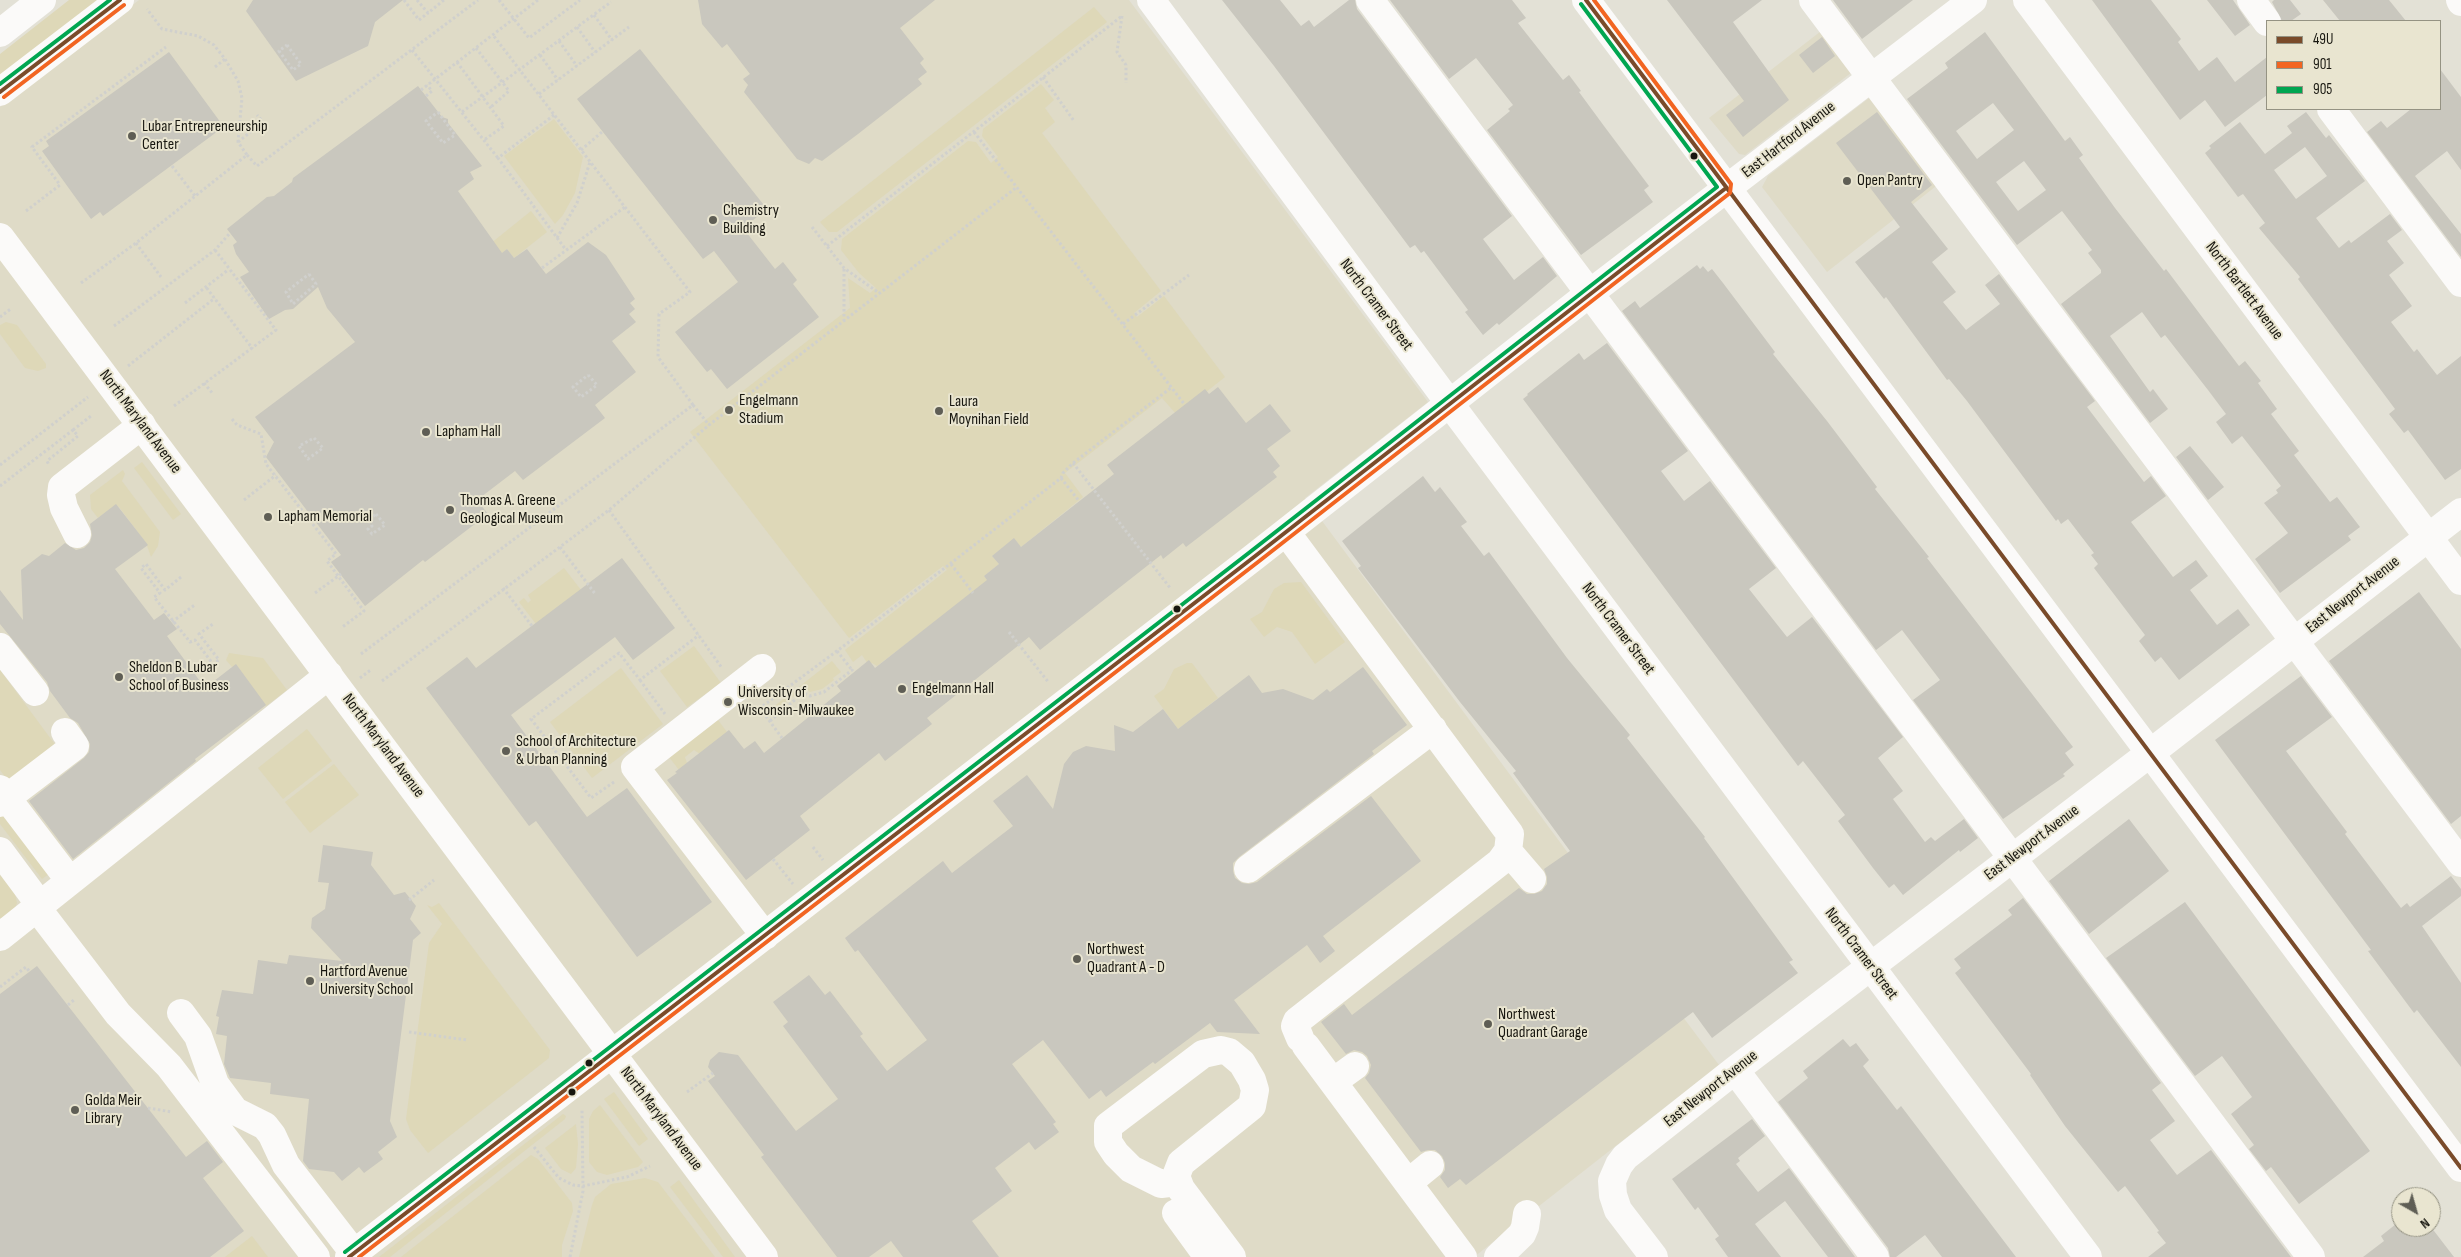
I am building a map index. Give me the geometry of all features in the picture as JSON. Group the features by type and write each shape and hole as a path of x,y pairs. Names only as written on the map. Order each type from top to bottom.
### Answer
{"street":[{"path":"0,33 42,0"},
{"path":"0,92 120,0"},
{"name":"North Cramer Street","path":"1151,0 1450,404 2088,1257"},
{"path":"1370,0 2311,1257"},
{"path":"1586,0 2461,1168"},
{"path":"1813,0 2461,863"},
{"name":"East Hartford Avenue","path":"351,1255 1286,532 1590,293 1973,0"},
{"name":"North Bartlett Avenue","path":"2027,0 2461,581"},
{"path":"2250,0 2266,21"},
{"path":"2333,110 2461,283"},
{"name":"North Maryland Avenue","path":"0,237 764,1257"},
{"path":"77,534 64,508 61,495 62,487 142,425"},
{"name":"East Newport Avenue","path":"1654,1257 1618,1210 1613,1195 1612,1180 1625,1157 1735,1070 2149,754 2461,512"},
{"path":"1286,532 1510,834 1508,850 1500,862 1297,1021 1295,1026 1303,1042 1344,1074 1408,1183 1463,1257"},
{"path":"0,647 35,692"},
{"path":"762,668 635,767 765,936"},
{"path":"0,937 329,675"},
{"path":"1248,869 1433,729"},
{"path":"65,732 75,746 2,796 70,881"},
{"path":"1508,850 1532,879"},
{"path":"0,851 118,1014 169,1066 316,1257"},
{"path":"181,1013 198,1036 215,1084 235,1111 265,1126 272,1135 286,1165 351,1255"},
{"path":"1163,1181 1176,1176 1181,1163 1246,1113 1255,1100 1252,1080 1242,1064 1229,1052 1221,1050 1203,1054 1108,1126 1108,1142 1116,1154 1131,1169 1163,1181 1232,1257"},
{"path":"1735,1070 1875,1257"},
{"path":"1408,1183 1430,1165"},
{"path":"1163,1181 1208,1257"},
{"path":"1498,1257 1522,1234 1527,1214"}],"path":[{"path":"404,0 419,20 444,0"},
{"path":"417,0 428,13"},
{"path":"147,9 162,29 198,36 214,45 225,59 238,81 242,98 238,142 257,166 478,0"},
{"path":"499,0 529,38 580,0"},
{"path":"421,90 538,0"},
{"path":"462,112 610,2"},
{"path":"594,15 612,40"},
{"path":"827,246 1122,16 1117,52 1126,65 1126,82"},
{"path":"577,27 596,52"},
{"path":"539,94 629,27"},
{"path":"493,35 690,292 659,314 658,357 709,425"},
{"path":"559,41 577,66"},
{"path":"287,45 302,64 293,70 279,51 287,45"},
{"path":"26,210 60,185 32,147 166,47"},
{"path":"476,48 509,92 491,107"},
{"path":"412,50 498,158 566,250"},
{"path":"540,55 558,80"},
{"path":"215,67 225,59"},
{"path":"457,62 504,126 484,140"},
{"path":"1043,77 1074,121"},
{"path":"426,96 432,91 427,84"},
{"path":"438,112 455,134 443,144 426,121 438,112"},
{"path":"238,142 263,122 257,114"},
{"path":"498,158 554,115"},
{"path":"581,150 602,132"},
{"path":"974,132 1185,404"},
{"path":"81,283 136,243 247,155"},
{"path":"557,238 577,203 590,162"},
{"path":"172,166 195,196"},
{"path":"382,681 609,510 709,425 1017,187"},
{"path":"542,268 625,207"},
{"path":"812,227 844,268 879,293"},
{"path":"114,326 216,250 230,233"},
{"path":"136,243 161,277"},
{"path":"174,406 276,330 216,250"},
{"path":"844,268 844,321"},
{"path":"185,303 228,270"},
{"path":"309,274 316,284 315,286 293,304 287,296 286,292 309,274"},
{"path":"1123,324 1189,275"},
{"path":"206,287 252,348"},
{"path":"0,317 12,308"},
{"path":"588,374 596,385 580,397 573,387 588,374"},
{"path":"204,383 213,394"},
{"path":"609,510 737,688 756,711 951,564 1061,478 1062,473 1074,463 1172,387"},
{"path":"361,654 693,404"},
{"path":"1,484 90,416"},
{"path":"232,419 237,425 261,434 266,464 336,554 327,561 340,575 364,611 341,628"},
{"path":"57,461 50,466 47,461 78,436 73,430"},
{"path":"314,438 323,448 308,459 299,446 314,438"},
{"path":"1074,463 1171,589"},
{"path":"244,500 276,475"},
{"path":"1061,478 1078,501"},
{"path":"376,514 384,525 372,534 368,529 372,526 368,520 376,514"},
{"path":"560,547 596,595"},
{"path":"181,576 165,590 146,564 141,568 160,593 154,597 190,642 195,640 213,664 219,660 199,634 213,624"},
{"path":"951,564 973,593"},
{"path":"315,593 340,575"},
{"path":"503,588 532,626"},
{"path":"173,622 196,604"},
{"path":"1009,632 1049,683"},
{"path":"640,680 699,635"},
{"path":"770,721 803,693 810,696 824,692 853,671 837,651"},
{"path":"635,767 591,798 531,719 619,653 679,732"},
{"path":"760,708 782,738"},
{"path":"813,847 823,860"},
{"path":"773,859 793,885"},
{"path":"409,900 434,880"},
{"path":"0,987 26,967 29,971"},
{"path":"409,1032 467,1040"},
{"path":"687,1092 712,1073"},
{"path":"570,1257 583,1186 582,1110"},
{"path":"534,1147 565,1183 583,1186 627,1177 650,1166"}],"shaded area":[{"path":"69,0 108,0 0,85 0,54"},
{"name":"University of Wisconsin-Milwaukee","path":"139,0 1129,0 1428,402 1305,498 1588,880 1583,884 1719,1065 1474,1257 0,1257 0,107"},
{"path":"1094,7 1107,22 837,232 829,232 820,222"},
{"path":"1825,28 1856,69 1745,155 1739,154 1709,118"},
{"name":"Laura Moynihan Field","path":"1041,84 1054,100 1045,108 1055,122 1042,133 1161,291 1134,313 1137,317 1164,296 1225,377 1177,415 1162,398 1065,473 1083,497 1021,547 1014,539 992,556 999,564 984,576 988,581 877,666 872,663 868,664 862,655 853,662 845,650 947,570 943,566 849,638 690,432 850,308 848,278 870,293 876,288 859,273 841,250 842,239 968,141 976,142 991,163 998,157 982,136 983,129"},
{"path":"1873,95 1940,183 1827,272 1762,187 1768,176"},
{"path":"554,119 583,157 575,193 563,215 555,224 504,156"},
{"path":"531,211 547,232 514,258 507,249 491,262 485,248"},
{"path":"6,322 17,325 46,364 46,368 38,371 25,368 0,334 0,325"},
{"path":"142,462 181,514 173,520 134,468"},
{"path":"123,470 125,474 122,481 160,532 158,546 151,557 146,543 119,507 114,506 98,518 91,509 90,495"},
{"path":"564,568 581,590 536,624 519,602 524,598 528,603 531,600 528,595"},
{"path":"1301,582 1345,642 1315,664 1292,632 1277,627 1264,637 1250,619 1262,612 1274,589 1284,583"},
{"path":"694,646 721,683 687,707 660,671"},
{"path":"229,653 263,658 287,690 266,706 237,666 232,667 226,660"},
{"path":"832,661 841,672 833,678 834,680 822,689 810,692 804,688 769,715 768,711"},
{"path":"1187,663 1192,663 1218,698 1178,729 1154,696 1164,689 1174,669"},
{"path":"621,668 663,724 592,778 550,722"},
{"path":"0,670 59,750 12,786 0,770"},
{"path":"718,720 727,732 700,754 694,750 685,757 687,763 679,770 669,757"},
{"path":"307,729 332,761 283,799 258,768"},
{"path":"334,764 359,795 310,833 285,802"},
{"path":"5,809 53,871 42,879 0,824 0,813"},
{"path":"0,875 15,894 17,903 7,917 2,918 0,918"},
{"path":"439,903 550,1050 549,1058 428,1153 410,1130 406,1119 429,943 442,924 427,905 432,907"},
{"path":"614,1092 648,1139 639,1146 604,1099"},
{"path":"600,1105 643,1162 638,1167 607,1175 597,1172 589,1162 589,1119 593,1111"},
{"path":"563,1114 566,1116 565,1119 390,1257 379,1257"},
{"path":"576,1124 578,1144 576,1168 571,1174 561,1169 545,1148"},
{"path":"531,1155 538,1159 572,1203 573,1211 562,1245 562,1257 401,1257"},
{"path":"645,1178 658,1182 715,1257 579,1257 595,1197 611,1184"},
{"path":"679,1180 735,1257 723,1257 670,1187"},
{"path":"252,1236 268,1257 225,1257"}],"building":[{"path":"253,0 403,0 375,22 368,46 296,81 246,11"},
{"path":"698,0 935,0 900,28 924,59 920,63 927,72 918,79 922,84 858,134 822,161 815,158 809,164 797,159 744,92 748,85 743,79 750,74 727,44 722,48 702,24"},
{"path":"1222,0 1280,0 1301,26 1309,20 1314,27 1349,0 1355,0 1357,9 1512,216 1483,239 1514,280 1543,257 1557,276 1499,325 1497,323 1483,335 1465,312 1468,310 1424,251 1421,253 1415,245 1410,248 1274,66"},
{"path":"1390,0 1512,0 1526,18 1518,23 1563,80 1569,75 1581,91 1579,92 1649,186 1644,190 1653,202 1581,255 1487,130 1510,111 1508,109 1513,105 1476,58 1449,79"},
{"path":"1667,0 1762,0 1733,22 1789,100 1743,137 1726,115 1744,101"},
{"path":"1833,0 1913,0 1862,39"},
{"path":"2092,0 2151,0 2181,39 2178,42 2199,71 2217,57 2235,82 2266,58 2266,96 2225,127 2205,100 2180,120"},
{"path":"2207,0 2233,0 2250,25 2235,36"},
{"path":"2274,0 2290,0 2301,14 2292,20 2281,20 2272,2"},
{"path":"2323,0 2389,0 2405,20 2339,20"},
{"path":"1985,32 2065,141 2070,137 2083,155 2079,158 2115,208 2164,271 2166,269 2239,366 2245,361 2261,381 2258,383 2277,409 2271,414 2299,451 2294,455 2330,502 2337,497 2360,527 2348,536 2351,540 2280,593 2255,559 2288,533 2264,503 2278,493 2276,490 2281,486 2242,436 2232,444 2216,422 2226,414 2165,335 2161,338 2142,312 2110,336 2150,392 2153,389 2168,409 2150,423 2061,304 2101,273 2101,270 2088,253 2092,250 2062,211 2017,245 1907,99 1948,68 1945,63","holes":["1993,103 2014,130 1977,159 1956,131","2024,161 2046,190 2018,211 1996,182"]},
{"path":"1822,37 1835,56 1813,73 1799,55"},
{"name":"Chemistry Building","path":"640,49 767,209 743,228 775,269 783,262 797,280 793,284 819,317 727,389 711,369 707,372 675,332 738,282 714,251 703,259 577,99"},
{"name":"Lubar Entrepreneurship Center","path":"169,52 221,123 216,127 218,131 103,216 100,212 91,219 42,151 49,146 46,141"},
{"path":"2441,70 2461,97 2461,170 2447,151 2415,176 2461,234 2461,257 2367,132 2381,121 2387,128 2410,110 2441,110"},
{"name":"Lapham Hall","path":"418,86 442,117 448,119 448,123 482,166 470,172 474,179 458,191 502,253 507,249 514,258 527,249 546,274 588,242 606,255 635,299 630,303 635,309 629,314 636,322 612,341 636,372 595,405 605,418 523,480 515,471 477,500 488,514 425,562 423,560 365,606 331,562 341,555 266,457 274,442 255,417 355,342 327,308 318,287 293,309 285,310 269,319 240,277 249,272 236,254 233,245 237,242 227,229 267,197 274,196 292,182 293,178"},
{"path":"1877,112 1932,185 1911,202 1948,249 1932,262 1956,292 1943,302 1966,330 2000,304 1985,285 1999,274 2095,401 2087,407 2144,482 2151,476 2166,496 2131,522 2173,577 2196,560 2208,576 2190,590 2217,625 2238,609 2250,625 2179,680 2161,657 2155,662 2139,641 2145,635 2094,568 2098,564 2091,555 2094,553 2068,519 2061,524 2058,519 2056,521 1967,401 1949,379 1947,380 1886,297 1884,299 1855,262 1900,227 1836,143"},
{"path":"2306,112 2326,138 2329,135 2365,181 2316,218 2339,248 2349,240 2351,243 2390,214 2402,230 2387,241 2404,263 2389,275 2412,306 2391,322 2414,352 2417,349 2437,375 2461,356 2461,469 2445,480 2408,430 2404,433 2389,414 2395,409 2298,279 2300,277 2259,228 2265,223 2243,194 2238,197 2205,153 2211,148 2209,146 2240,122 2265,154 2292,133 2287,126","holes":["2305,147 2327,176 2296,199 2274,170"]},
{"path":"1697,265 1700,269 1703,266 1708,272 1712,269 1723,283 1775,352 1773,354 1827,421 1877,487 1875,489 1929,557 1927,558 2073,747 2065,753 2074,765 2063,774 2065,776 2003,819 1913,700 1940,680 1902,630 1876,650 1622,311 1635,301 1640,308"},
{"path":"1607,343 1688,451 1661,471 1684,501 1710,481 1776,568 1749,589 1787,637 1812,617 1903,737 1878,758 1903,791 1893,799 1925,842 1931,837 1935,841 1964,819 1978,838 1960,852 1959,850 1903,895 1894,884 1889,888 1873,868 1838,821 1845,815 1803,761 1798,766 1523,399 1579,353 1584,360"},
{"name":"Engelmann Hall","path":"1218,387 1246,423 1270,404 1291,431 1267,449 1280,466 1273,472 1277,477 1186,547 1183,543 1163,559 1161,555 1040,650 1029,637 927,718 932,724 885,761 879,753 800,816 810,830 746,880 667,780 729,730 744,749 755,741 764,753 841,691 837,686 869,660 875,668 987,580 984,576 999,564 992,556 1014,538 1021,547 1114,474 1107,465 1205,389 1209,394"},
{"path":"2190,446 2224,487 2208,500 2176,457"},
{"path":"1423,476 1435,492 1440,487 1467,522 1461,526 1484,556 1489,552 1567,658 1630,735 1627,738 1705,837 1793,960 1789,962 1798,973 1712,1038 1693,1012 1466,1185 1460,1179 1448,1188 1440,1177 1445,1170 1442,1156 1435,1150 1421,1152 1365,1078 1369,1073 1371,1065 1367,1056 1362,1052 1354,1050 1346,1054 1321,1022 1344,1004 1352,1015 1519,888 1527,894 1542,891 1547,884 1544,869 1570,851 1513,773 1516,771 1460,702 1358,568 1361,566 1342,541"},
{"name":"Sheldon B. Lubar School of Business","path":"116,504 148,545 115,569 154,620 164,613 177,629 167,636 205,688 236,664 266,705 195,759 196,761 73,859 29,801 84,758 89,752 90,744 78,723 70,718 50,691 47,682 0,624 0,590 23,620 21,570 42,554 49,556 65,543 76,550 84,548 90,542 92,535 90,524"},
{"name":"School of Architecture & Urban Planning","path":"622,558 675,628 633,660 615,637 511,715 587,817 627,788 712,902 637,957 536,821 529,826 426,688 467,657 476,668"},
{"path":"2419,592 2461,649 2461,816 2451,824 2329,661"},
{"name":"Northwest Quadrant A - D","path":"1363,667 1407,725 1372,751 1374,754 1239,857 1233,863 1235,878 1242,883 1257,882 1371,796 1421,861 1323,936 1335,951 1320,963 1307,945 1234,1000 1260,1034 1217,1032 1210,1023 1155,1064 1153,1062 1106,1097 1101,1090 1089,1099 1043,1040 1012,1064 1056,1122 1053,1124 1059,1132 1035,1150 1029,1142 995,1168 1012,1191 972,1221 999,1257 903,1257 891,1241 869,1257 837,1257 761,1157 764,1155 708,1081 715,1076 708,1067 710,1060 719,1052 738,1055 796,1131 838,1099 783,1026 788,1022 773,1002 809,975 825,995 830,991 863,1034 860,1036 887,1071 927,1040 858,950 855,952 845,938 943,861 952,873 1013,826 993,801 1027,775 1053,809 1064,764 1073,752 1086,746 1115,751 1114,725 1133,732 1163,709 1178,729 1249,675 1262,693 1283,689 1313,700 1327,689 1330,692"},
{"path":"2301,676 2332,717 2286,751 2347,832 2345,834 2401,908 2407,903 2410,907 2451,876 2461,889 2461,896 2422,926 2461,983 2461,1067 2417,1010 2414,1013 2368,951 2371,950 2215,740"},
{"path":"2129,819 2169,871 2089,934 2049,881"},
{"path":"323,845 373,852 371,865 394,895 405,892 416,906 410,919 421,933 413,940 390,1121 397,1137 378,1152 383,1159 364,1173 359,1167 342,1181 334,1172 309,1169 303,1161 309,1099 270,1094 271,1083 230,1078 224,1064 227,1036 216,1034 219,1017 216,1016 222,990 253,994 258,960 287,964 289,955 342,961 311,928 312,918 325,909 329,883 318,882"},
{"path":"2023,898 2161,1083 2152,1090 2175,1121 2150,1140 2177,1175 2211,1150 2291,1257 2148,1257 2166,1243 2157,1232 2159,1231 2125,1186 2118,1192 2065,1126 2031,1074 1955,973 1961,968 1954,959 2012,915 2008,910"},
{"path":"2185,902 2370,1151 2299,1204 2271,1167 2266,1171 2249,1149 2254,1145 2231,1114 2252,1097 2222,1056 2195,1076 2106,958"},
{"name":"Golda Meir Library","path":"37,966 186,1157 207,1141 223,1162 203,1178 244,1231 210,1257 0,1257 0,994"},
{"path":"1843,1039 1850,1047 1856,1043 1869,1060 1863,1066 1897,1110 1901,1106 2016,1257 1942,1257 1925,1235 1896,1257 1890,1257 1888,1248 1778,1102 1808,1078 1803,1071"},
{"path":"1752,1119 1765,1136 1738,1158 1740,1161 1736,1164 1758,1192 1789,1168 1855,1257 1828,1257 1785,1201 1755,1224 1781,1257 1728,1257 1715,1239 1719,1236 1698,1207 1695,1210 1672,1179"},
{"path":"2391,1228 2391,1237 2439,1237 2454,1257 2363,1257 2384,1241 2381,1236"}],"transit line":[{"name":"905","path":"0,84 110,0"},
{"name":"49U","path":"0,92 120,0"},
{"name":"49U","path":"1586,0 2461,1168"},
{"name":"901","path":"359,1257 1258,562 1730,193 1731,184 1594,0"},
{"name":"905","path":"345,1252 1250,552 1717,187 1581,4"},
{"name":"901","path":"4,97 124,5"},
{"name":"49U","path":"349,1257 1254,557 1726,188"}],"place":[{"name":"Lubar Entrepreneurship Center","path":"132,136"},
{"name":"Open Pantry","path":"1847,181"},
{"name":"Chemistry Building","path":"713,220"},
{"name":"Engelmann Stadium","path":"729,410"},
{"name":"Laura Moynihan Field","path":"939,411"},
{"name":"Lapham Hall","path":"426,432"},
{"name":"Thomas A. Greene Geological Museum","path":"450,510"},
{"name":"Lapham Memorial","path":"268,517"},
{"name":"Sheldon B. Lubar School of Business","path":"119,677"},
{"name":"Engelmann Hall","path":"902,689"},
{"name":"University of Wisconsin-Milwaukee","path":"728,702"},
{"name":"School of Architecture & Urban Planning","path":"506,751"},
{"name":"Northwest Quadrant A - D","path":"1077,959"},
{"name":"Hartford Avenue University School","path":"310,981"},
{"name":"Northwest Quadrant Garage","path":"1488,1024"},
{"name":"Golda Meir Library","path":"75,1110"}]}
